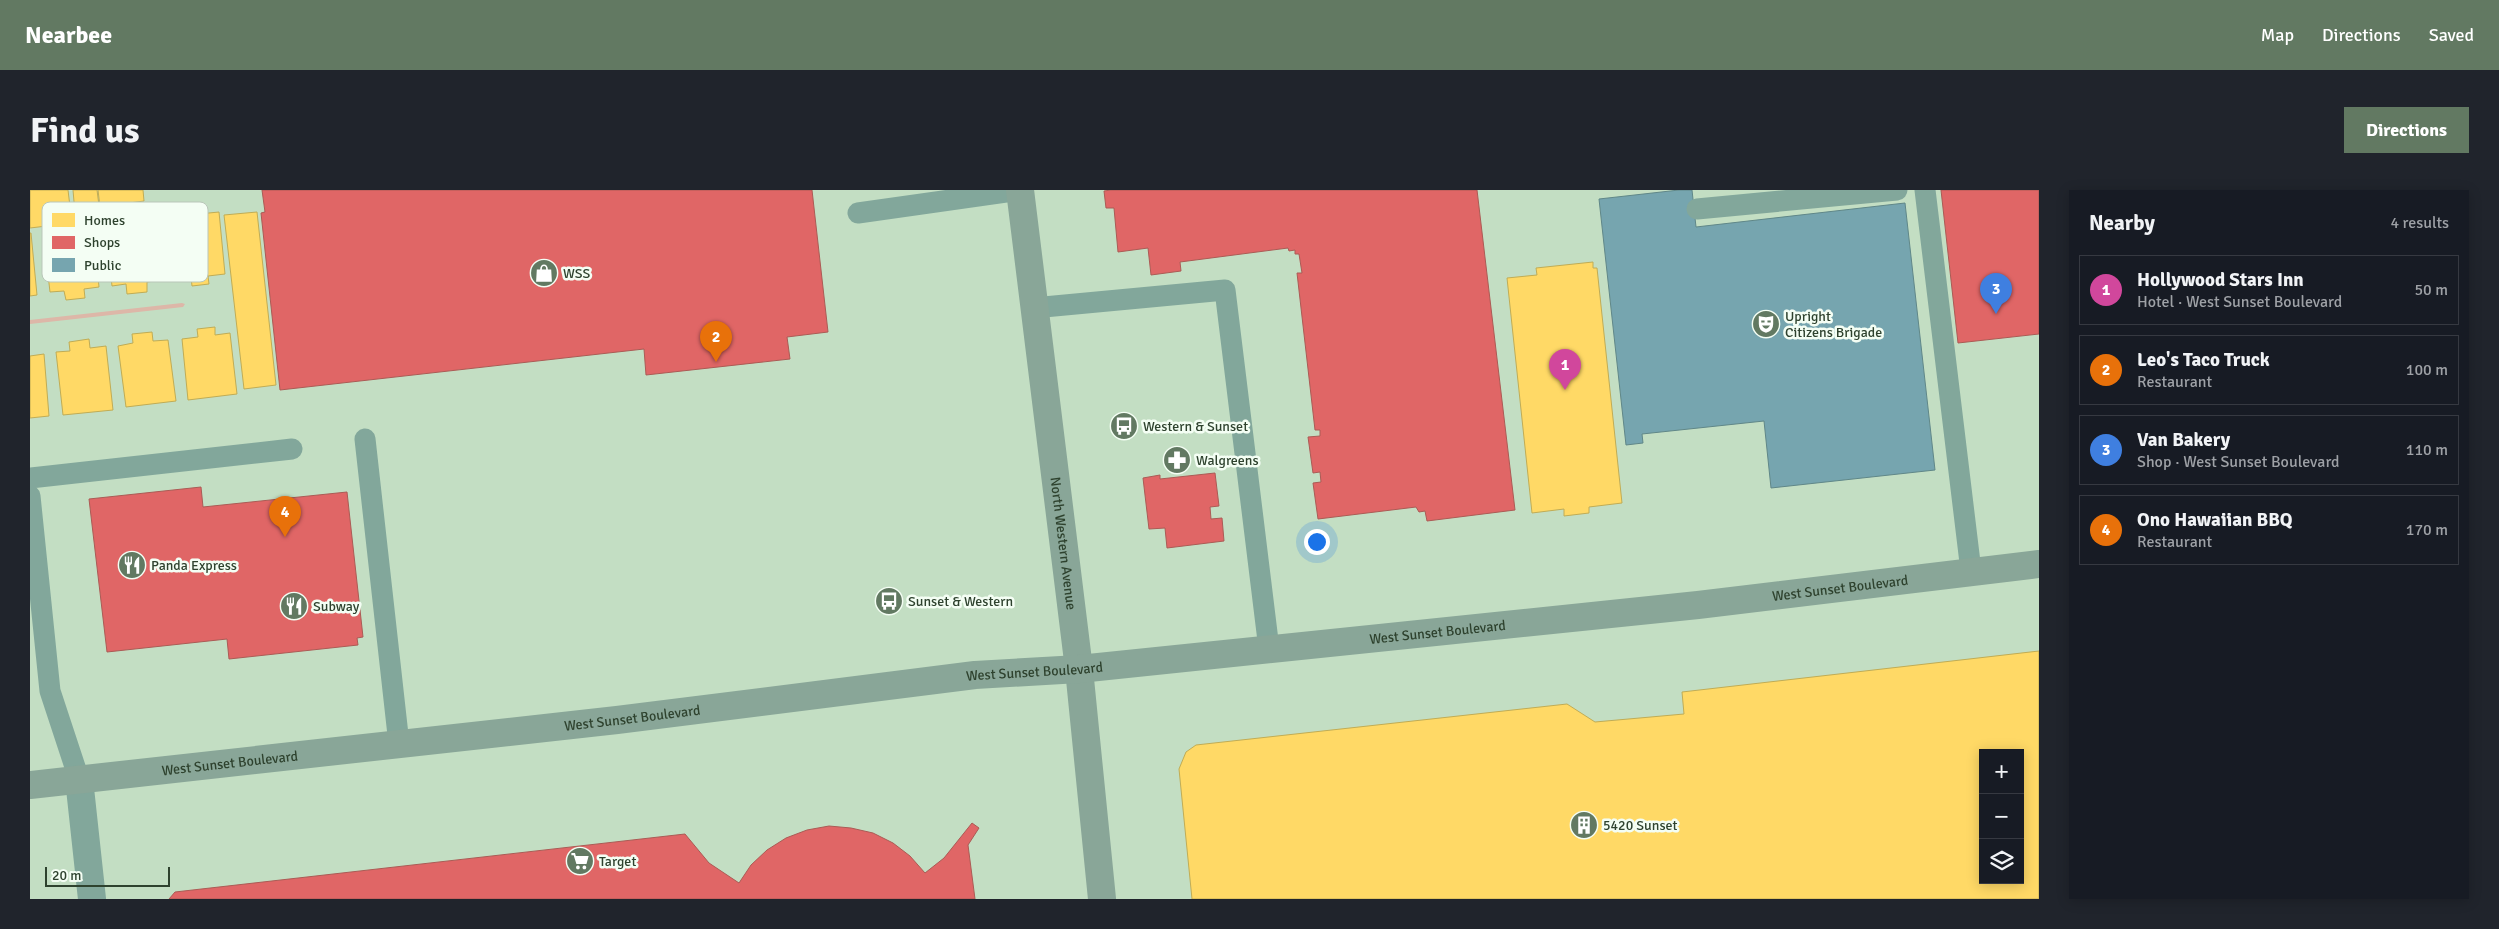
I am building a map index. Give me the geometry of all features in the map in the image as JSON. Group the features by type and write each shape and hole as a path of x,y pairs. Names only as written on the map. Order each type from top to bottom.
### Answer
{"main road":[{"name":"North Western Avenue","path":"1020,190 1033,308 1079,669 1102,899"},
{"name":"West Sunset Boulevard","path":"30,785 627,719 975,675 1079,669 1698,605 2039,564"}],"street":[{"path":"80,779 92,899"}],"lane":[{"path":"858,214 1020,190"},
{"path":"1697,209 1896,190"},
{"path":"1925,190 1971,571"},
{"path":"1033,308 1225,290 1269,649"},
{"path":"365,439 399,744"},
{"path":"30,478 292,449"},
{"path":"30,496 50,691 80,779"}],"shaded area":[{"path":"185,304 183,307 30,324 30,320"}],"building: Homes":[{"path":"30,190 68,190 69,202 42,202 42,227 30,228"},
{"path":"73,190 97,190 99,202 74,202"},
{"path":"98,190 143,190 144,201 99,202"},
{"path":"219,212 225,274 208,276 208,213"},
{"path":"257,212 276,385 244,389 224,215"},
{"path":"30,233 37,295 30,296"},
{"path":"1593,262 1593,268 1597,268 1622,503 1589,507 1589,513 1564,516 1564,509 1532,513 1507,278 1537,275 1536,268"},
{"path":"208,276 209,284 192,286 192,282 208,282"},
{"path":"49,282 99,282 99,287 84,289 85,298 66,300 64,291 50,292"},
{"path":"112,282 147,282 147,292 127,294 126,284 112,286"},
{"path":"215,327 215,335 230,333 237,394 188,400 182,339 198,337 197,329"},
{"path":"152,332 153,341 168,340 176,401 126,407 118,346 133,343 132,334"},
{"path":"89,339 90,348 106,346 113,410 63,415 56,352 70,351 69,342"},
{"path":"44,354 49,416 30,418 30,356"},
{"name":"5420 Sunset","path":"2039,651 2039,899 1192,899 1179,769 1186,752 1196,745 1567,704 1595,722 1684,714 1682,692"}],"building: Shops":[{"name":"WSS","path":"262,190 812,190 828,332 787,337 790,359 646,375 644,349 280,390 261,213 265,212"},
{"path":"1477,190 1515,510 1427,521 1425,511 1419,512 1416,507 1318,519 1313,483 1321,482 1320,472 1313,473 1308,437 1320,436 1320,430 1315,430 1297,273 1302,273 1299,254 1295,254 1295,250 1289,251 1288,248 1180,262 1181,271 1151,275 1148,248 1118,252 1114,208 1106,208 1104,191"},
{"path":"1941,190 2039,190 2039,334 1958,343"},
{"path":"1215,473 1219,506 1210,507 1211,519 1222,518 1224,541 1167,548 1165,528 1149,529 1143,478 1160,475 1160,479"},
{"path":"201,487 203,507 347,492 363,637 357,638 358,645 229,659 227,639 107,652 89,499"},
{"name":"Target","path":"972,823 979,828 968,845 975,899 169,899 175,892 685,834 709,863 739,883 751,865 767,850 786,838 807,830 829,826 873,833 893,843 910,856 925,873 944,858"}],"building: Public":[{"name":"Upright Citizens Brigade","path":"1692,190 1696,227 1905,203 1935,470 1771,488 1764,421 1642,434 1643,443 1626,445 1599,199"}],"place":[{"name":"WSS","path":"544,273"},
{"name":"Van Bakery","path":"1996,314"},
{"name":"Upright Citizens Brigade","path":"1766,324"},
{"name":"Leo's Taco Truck","path":"716,362"},
{"name":"Hollywood Stars Inn","path":"1565,390"},
{"name":"Western & Sunset","path":"1124,426"},
{"name":"Walgreens","path":"1177,460"},
{"name":"Ono Hawaiian BBQ","path":"285,537"},
{"name":"Panda Express","path":"132,565"},
{"name":"Sunset & Western","path":"889,601"},
{"name":"Subway","path":"294,606"},
{"name":"5420 Sunset","path":"1584,825"},
{"name":"Target","path":"580,861"}]}
